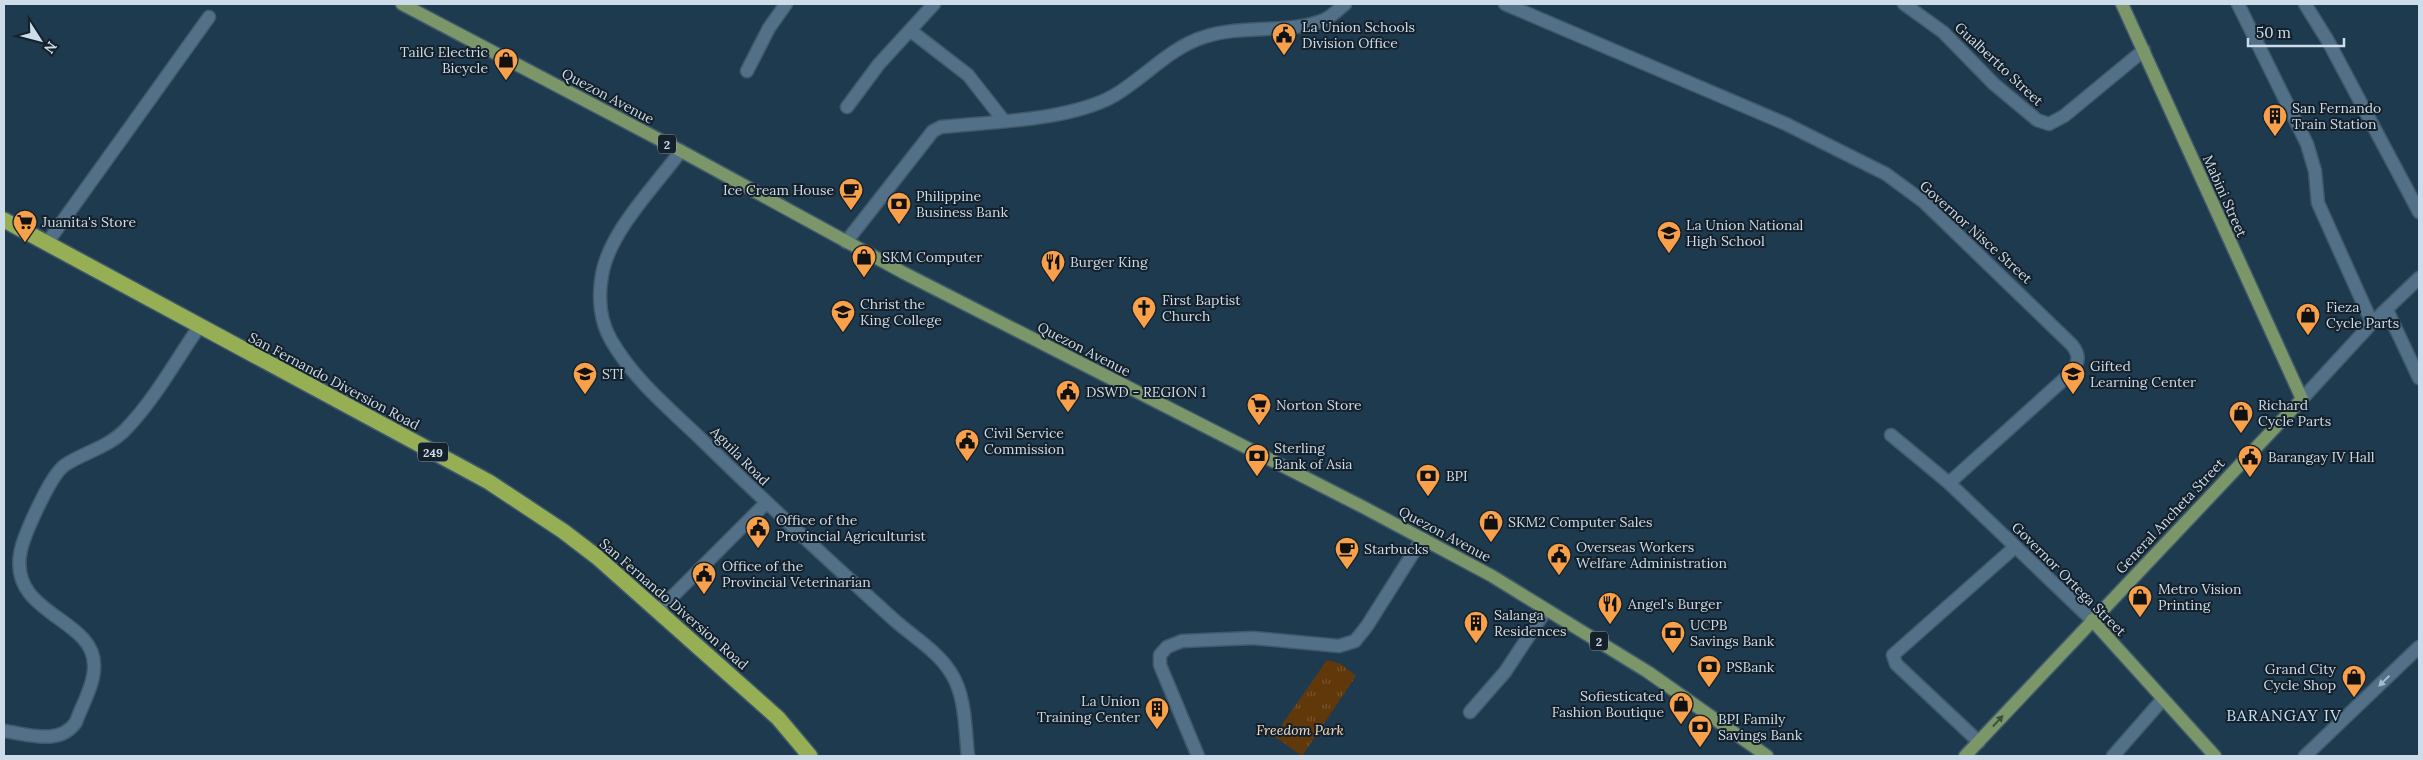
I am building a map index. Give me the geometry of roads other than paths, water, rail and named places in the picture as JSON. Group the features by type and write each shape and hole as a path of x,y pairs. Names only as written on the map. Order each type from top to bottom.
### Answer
{"highway":[{"name":"San Fernando Diversion Road","path":"4,220 489,482 523,503 596,557 657,612 724,668 778,718 810,756"}],"main road":[{"name":"Quezon Avenue","path":"402,4 681,151 846,242 1492,576 1648,672 1767,756"},
{"name":"Mabini Street","path":"2122,4 2302,399"},
{"name":"General Ancheta Street","path":"1965,756 2302,399"},
{"name":"Governor Ortega Street","path":"2092,620 2215,756"}],"street":[{"path":"748,72 769,28 786,4"},
{"path":"847,107 884,58 934,4"},
{"path":"846,242 934,131 941,127 1082,110 1115,95 1186,45 1204,37 1241,28 1302,25 1325,20 1345,4"},
{"name":"Governor Nisce Street","path":"1505,4 1786,124 1886,174 1924,202 2072,345 2077,352 2078,358 2077,365 2072,372 1949,483"},
{"name":"Gualbertto Street","path":"1904,4 1943,32 2012,101 2043,124 2049,124 2064,116 2144,50"},
{"path":"2238,4 2307,144 2315,172 2318,204 2372,323"},
{"path":"2305,4 2328,41 2419,212"},
{"path":"47,243 209,17"},
{"path":"911,31 968,75 1004,120"},
{"name":"Aguila Road","path":"681,151 612,246 602,274 600,310 610,338 633,373 766,503 894,620 939,658 951,672 962,706 968,756"},
{"name":"General Ancheta Street","path":"2302,399 2372,323 2419,278"},
{"path":"2387,310 2419,378"},
{"path":"4,731 52,737 65,734 76,722 94,666 90,646 37,604 26,589 20,573 19,557 24,540 53,479 66,464 110,442 127,428 199,327"},
{"name":"Governor Ortega Street","path":"1891,435 1949,483 2092,620"},
{"path":"657,612 766,503"},
{"path":"1198,756 1160,665 1160,655 1167,647 1182,641 1253,638 1339,646 1355,641 1367,626 1422,539"},
{"path":"1979,742 1896,664 1893,655 2015,547"},
{"path":"1470,712 1505,672 1546,610"},
{"path":"2305,756 2419,647"},
{"path":"2113,756 2163,699"}],"place":[{"name":"La Union Schools Division Office","path":"1284,56"},
{"name":"TailG Electric Bicycle","path":"506,81"},
{"name":"San Fernando Train Station","path":"2275,137"},
{"name":"Ice Cream House","path":"851,211"},
{"name":"Philippine Business Bank","path":"899,225"},
{"name":"Juanita's Store","path":"25,243"},
{"name":"La Union National High School","path":"1669,254"},
{"name":"SKM Computer","path":"864,278"},
{"name":"Burger King","path":"1053,283"},
{"name":"First Baptist Church","path":"1144,329"},
{"name":"Christ the King College","path":"843,333"},
{"name":"Fieza Cycle Parts","path":"2308,336"},
{"name":"STI","path":"585,395"},
{"name":"Gifted Learning Center","path":"2073,395"},
{"name":"DSWD - REGION 1","path":"1068,413"},
{"name":"Norton Store","path":"1259,426"},
{"name":"Richard Cycle Parts","path":"2241,434"},
{"name":"Civil Service Commission","path":"967,462"},
{"name":"Sterling Bank of Asia","path":"1257,477"},
{"name":"Barangay IV Hall","path":"2250,478"},
{"name":"BPI","path":"1428,497"},
{"name":"SKM2 Computer Sales","path":"1491,543"},
{"name":"Office of the Provincial Agriculturist","path":"758,549"},
{"name":"Starbucks","path":"1347,570"},
{"name":"Overseas Workers Welfare Administration","path":"1559,576"},
{"name":"Office of the Provincial Veterinarian","path":"704,595"},
{"name":"Metro Vision Printing","path":"2140,618"},
{"name":"Angel's Burger","path":"1610,625"},
{"name":"Salanga Residences","path":"1476,644"},
{"name":"UCPB Savings Bank","path":"1673,654"},
{"name":"PSBank","path":"1709,688"},
{"name":"Grand City Cycle Shop","path":"2354,698"},
{"name":"Sofiesticated Fashion Boutique","path":"1681,725"},
{"name":"La Union Training Center","path":"1157,730"},
{"name":"BPI Family Savings Bank","path":"1700,748"}],"district":[{"name":"BARANGAY IV","path":"2284,715"}],"park label":[{"name":"Freedom Park","path":"1300,730"}]}
